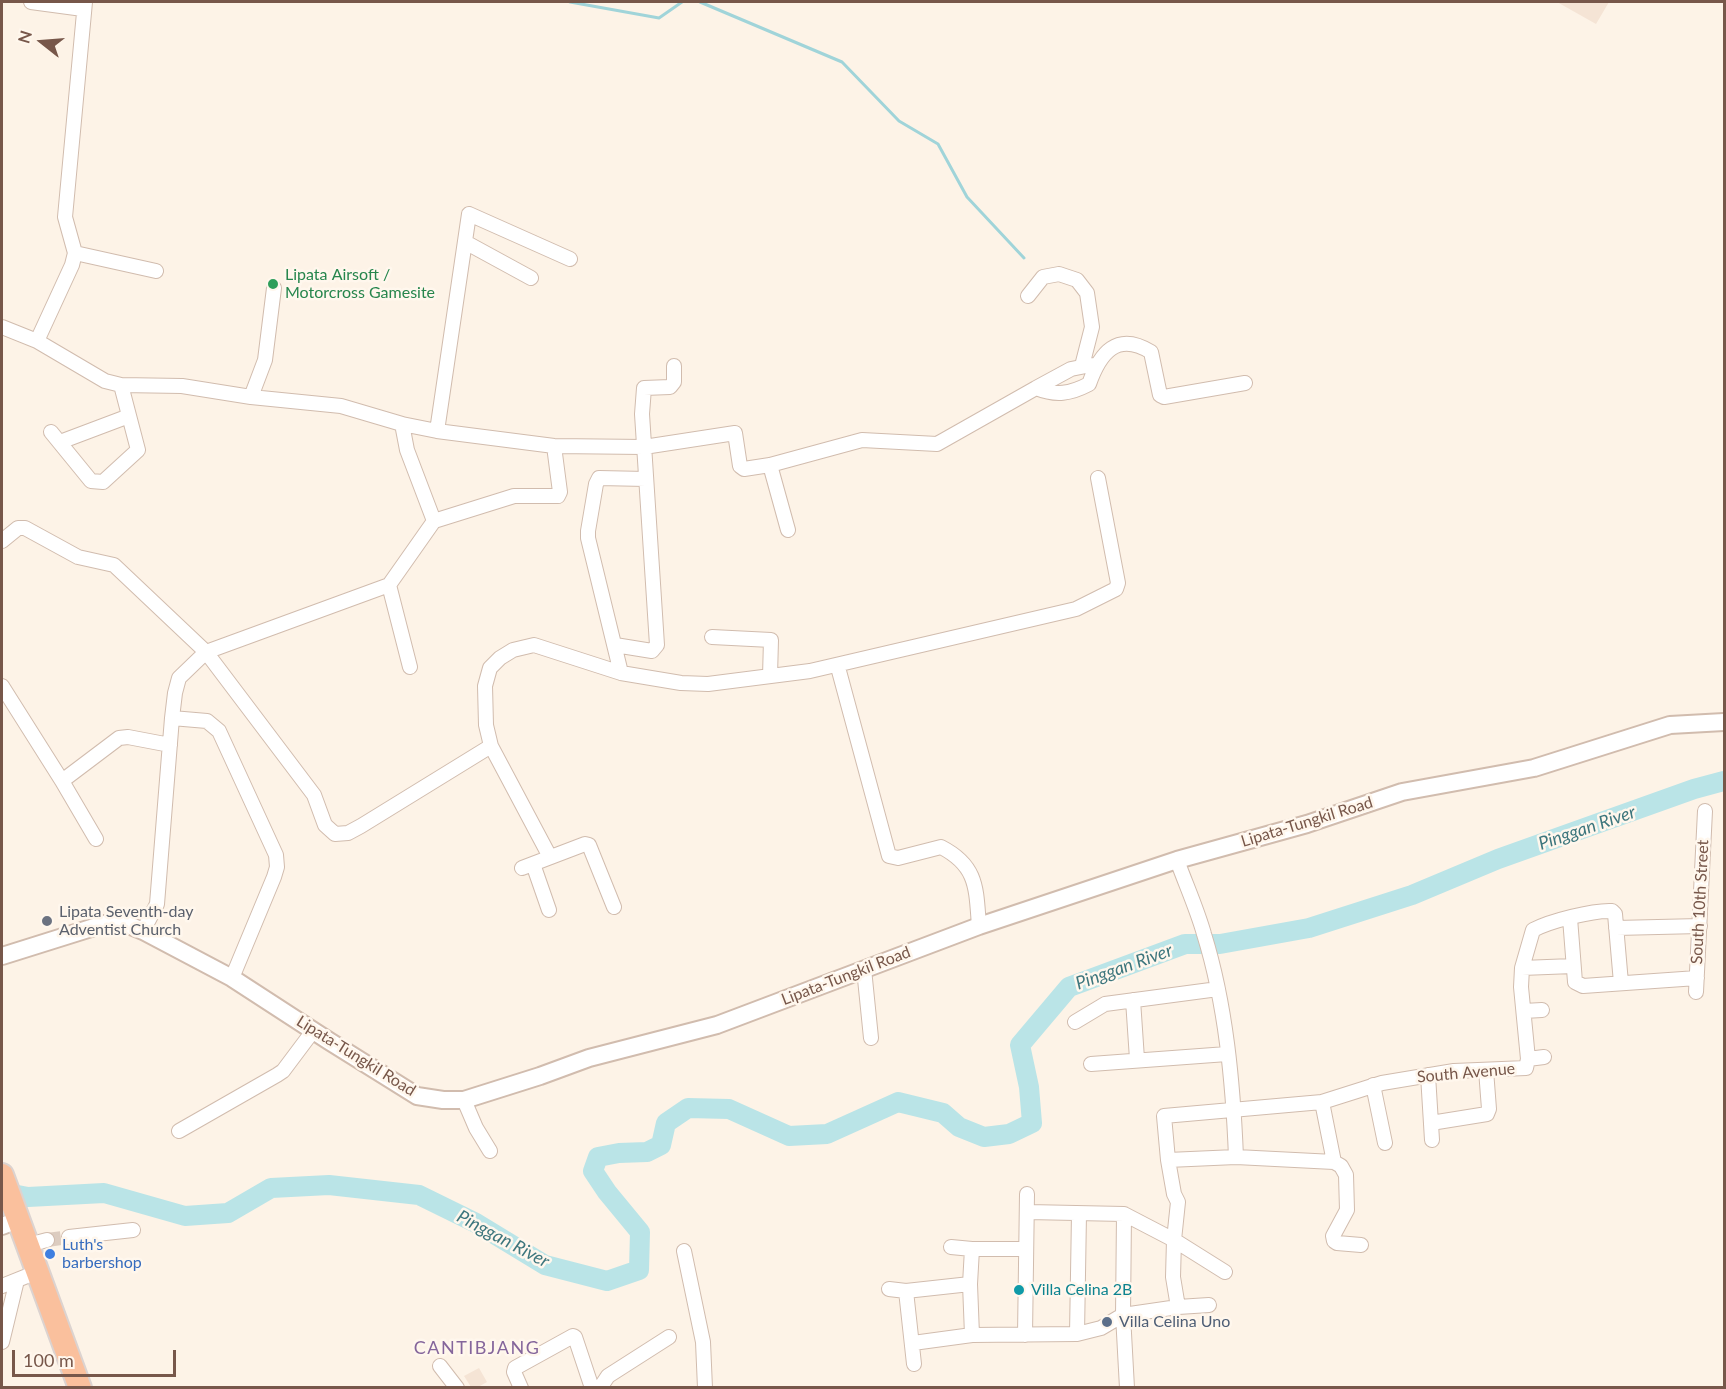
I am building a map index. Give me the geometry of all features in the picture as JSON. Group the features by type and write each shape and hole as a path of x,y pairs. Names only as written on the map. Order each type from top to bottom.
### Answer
{"highway":[{"path":"2,1175 11,1218 37,1242 27,1276 80,1388"}],"street":[{"path":"31,2 84,5 65,217 75,253 72,265 37,341"},
{"path":"437,431 469,214 570,259"},
{"path":"465,243 531,278"},
{"path":"75,253 156,271"},
{"path":"1028,297 1043,277 1059,274 1077,280 1088,293 1092,327 1082,366"},
{"path":"251,397 265,360 274,288"},
{"path":"2,327 37,341 105,381 121,385 182,386 251,397 341,406 402,424 437,431 554,447 644,447 735,433 741,468 744,469 770,465 862,440 937,444 1071,369 1096,364"},
{"path":"1036,388 1050,394 1074,391 1089,384 1096,364 1117,344 1131,342 1151,352 1160,395 1164,397 1245,383"},
{"path":"615,645 652,651 657,645 642,414 644,388 670,387 674,382 674,366"},
{"path":"121,385 138,445 137,453 103,482 91,481 55,437 129,416"},
{"path":"402,424 407,450 434,521"},
{"path":"143,931 158,904 172,718 179,678 206,652 389,585 434,521 513,496 558,496 560,492 554,447"},
{"path":"770,465 788,531"},
{"path":"621,673 588,538 596,484 602,477 646,479"},
{"path":"550,857 491,746 486,725 485,686 490,668 500,658 513,650 534,645 621,673 681,683 708,684 828,667 1076,609 1116,589 1118,579 1098,478"},
{"path":"2,541 18,528 26,528 78,557 114,565 206,652 314,795 325,825 335,834 348,833 361,826 491,746"},
{"path":"389,585 411,667"},
{"path":"712,637 771,640 770,676"},
{"path":"838,670 889,856 898,858 941,848 961,860 976,884 979,926"},
{"path":"2,686 96,839"},
{"path":"172,718 207,722 219,731 276,855 277,867 274,877 232,978"},
{"name":"Lipata-Tungkil Road","path":"2,956 104,924 126,924 232,978 417,1096 464,1100 590,1058 717,1024 979,926 1176,861 1307,824 1402,792 1534,768 1670,725 1725,722"},
{"path":"62,781 119,738 128,737 170,745"},
{"name":"South 10th Street","path":"1621,983 1696,985 1704,812"},
{"path":"549,910 527,866 585,844 589,845 614,908"},
{"path":"1176,861 1205,936 1218,989 1234,1109 1236,1157"},
{"path":"1612,911 1615,914 1621,983 1583,986 1575,982 1570,918 1612,911"},
{"name":"South Avenue","path":"1168,1160 1164,1116 1322,1102 1373,1086 1428,1075 1454,1071 1526,1068 1528,1059 1521,987 1522,968 1533,930 1570,918"},
{"path":"1616,928 1700,926"},
{"path":"1522,968 1573,966"},
{"path":"864,969 871,1038"},
{"path":"1075,1022 1105,1004 1218,989"},
{"path":"1133,1000 1137,1059"},
{"path":"1524,1011 1542,1010"},
{"path":"179,1131 283,1071 313,1031"},
{"path":"1091,1064 1227,1054"},
{"path":"1528,1059 1544,1056"},
{"path":"1431,1123 1487,1114 1489,1109 1486,1070"},
{"path":"1428,1075 1432,1140"},
{"path":"1373,1086 1385,1143"},
{"path":"464,1100 476,1128 490,1151"},
{"path":"1322,1102 1334,1162"},
{"path":"1178,1307 1173,1277 1174,1240 1185,1202 1174,1194 1168,1160 1236,1157 1334,1162 1341,1166 1346,1175 1347,1210 1333,1236 1334,1241 1361,1245"},
{"path":"1025,1335 1027,1194"},
{"path":"1028,1212 1124,1214 1174,1240 1225,1272"},
{"path":"1077,1334 1079,1214"},
{"path":"1124,1214 1123,1315 1127,1388"},
{"path":"69,1237 133,1230"},
{"path":"951,1246 972,1249 1025,1249"},
{"path":"972,1249 970,1284 972,1335"},
{"path":"684,1251 703,1342 705,1388"},
{"path":"2,1286 27,1276"},
{"path":"2,1342 27,1276"},
{"path":"889,1289 906,1291 970,1284"},
{"path":"906,1291 914,1364"},
{"path":"913,1343 972,1335 1077,1334 1101,1328 1123,1315 1209,1305"},
{"path":"521,1388 514,1372 515,1368 573,1336 592,1388"},
{"path":"600,1388 609,1376 669,1336"},
{"path":"440,1366 457,1388"}],"shaded area":[{"path":"1557,2 1609,2 1596,24"},
{"path":"479,1368 487,1382 478,1387 471,1387 464,1376"}],"waterway":[{"path":"570,2 659,18 682,2"},
{"path":"700,2 842,62 899,121 938,144 967,197 1024,258"},
{"name":"Pinggan River","path":"2,1192 28,1197 104,1193 185,1216 228,1213 271,1188 329,1185 419,1195 476,1223 545,1265 607,1281 639,1270 640,1232 593,1171 598,1157 619,1153 647,1152 661,1145 666,1123 688,1108 729,1109 789,1136 827,1134 898,1102 943,1113 959,1127 984,1137 1009,1134 1032,1123 1029,1087 1020,1045 1069,987 1185,944 1220,944 1309,928 1412,895 1498,859 1694,789 1724,781"}],"tunnel":[{"path":"47,1240 69,1237"}],"place":[{"name":"Lipata Airsoft / Motorcross Gamesite","path":"273,284"},
{"name":"Lipata Seventh-day Adventist Church","path":"47,921"},
{"name":"Luth's barbershop","path":"50,1254"},
{"name":"Villa Celina 2B","path":"1019,1290"},
{"name":"Villa Celina Uno","path":"1107,1322"}],"district":[{"name":"CANTIBJANG","path":"477,1348"}]}
